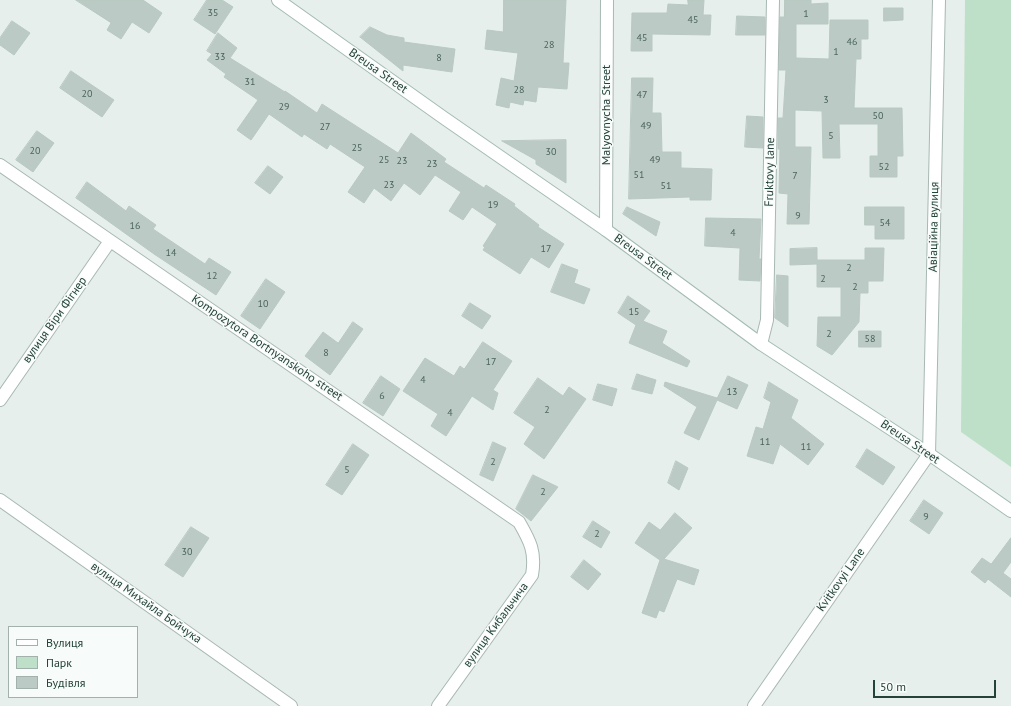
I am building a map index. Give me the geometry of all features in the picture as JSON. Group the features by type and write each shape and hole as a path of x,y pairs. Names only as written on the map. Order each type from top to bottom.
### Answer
{"street":[{"name":"Breusa Street","path":"278,0 444,118 606,230 761,344 929,454 1011,511"},
{"name":"Malyovnycha Street","path":"606,230 607,0"},
{"name":"Fruktovy lane","path":"761,344 767,320 773,0"},
{"name":"Авіаційна вулиця","path":"929,454 939,0"},
{"name":"Kompozytora Bortnyanskoho street","path":"0,165 502,509 519,522 528,538"},
{"name":"вулиця Віри Фігнер","path":"0,400 110,241"},
{"name":"Kvitkovyi Lane","path":"760,704 929,454"},
{"name":"вулиця Михайла Бойчука","path":"0,500 291,706"},
{"name":"вулиця Кибальчича","path":"438,706 532,575 534,563 533,550 528,538"}],"green space":[{"path":"965,0 1011,0 1011,467 961,432"}],"building":[{"path":"76,0 143,0 162,13 149,33 132,22 121,39 107,30 111,23"},
{"path":"207,0 222,0 233,7 215,34 194,20"},
{"path":"504,0 566,0 563,63 569,63 567,89 538,87 536,102 524,100 523,105 510,102 509,108 496,105 501,78 514,81 518,53 485,49 487,30 503,32"},
{"path":"688,0 704,0 703,15 711,15 710,35 652,34 652,51 631,51 632,13 667,13 668,4 688,5"},
{"path":"785,0 811,0 811,4 828,3 828,24 796,24 796,58 829,59 830,20 868,20 868,39 861,39 861,59 856,59 854,108 902,108 903,156 897,156 897,177 870,177 870,156 878,156 878,124 839,124 840,158 823,158 822,111 795,110 795,147 811,147 809,224 787,224 788,194 779,193 780,149 778,149 778,118 783,118 786,70 779,70 780,17 784,17"},
{"path":"884,8 903,8 903,20 884,21"},
{"path":"737,16 765,17 765,35 736,35"},
{"path":"12,21 30,33 14,55 0,45 0,38"},
{"path":"370,27 387,35 404,38 404,42 455,49 452,72 403,65 403,71 360,37"},
{"path":"218,33 237,48 230,58 285,91 317,113 322,104 398,153 411,133 446,159 444,162 484,188 486,185 515,204 514,206 539,225 538,227 564,244 549,268 531,257 520,274 483,250 485,247 483,246 497,224 472,207 463,220 449,211 461,192 435,175 420,195 404,183 391,201 374,188 364,203 348,192 365,167 330,144 327,149 304,134 302,137 269,114 251,140 237,130 258,100 224,77 226,74 207,60 212,54 207,51"},
{"path":"71,71 114,100 102,117 60,88"},
{"path":"632,78 653,78 652,113 661,113 662,152 681,152 681,168 712,169 711,200 690,200 690,197 629,199"},
{"path":"747,116 763,117 763,148 745,147"},
{"path":"37,131 54,143 33,172 16,160"},
{"path":"566,140 566,183 536,164 536,160 502,141"},
{"path":"268,166 283,177 270,194 255,183"},
{"path":"87,182 126,211 129,206 156,225 153,229 205,264 209,258 231,272 216,295 154,254 76,198"},
{"path":"627,207 660,222 656,236 623,214"},
{"path":"865,207 904,207 904,239 875,239 875,225 865,225"},
{"path":"706,218 761,219 759,259 761,259 760,281 739,280 740,248 705,246"},
{"path":"817,248 817,260 865,260 865,248 884,248 883,281 868,281 868,293 860,293 859,322 832,355 817,346 818,317 841,317 841,287 817,287 817,264 790,265 790,249"},
{"path":"562,264 578,270 574,283 590,289 584,304 551,292"},
{"path":"777,275 788,276 788,327 775,318"},
{"path":"266,279 285,292 260,329 241,316"},
{"path":"628,296 650,311 643,321 667,331 662,343 690,361 687,367 629,343 636,325 618,313"},
{"path":"470,303 491,316 482,329 462,316"},
{"path":"353,322 363,329 330,375 305,356 323,332 338,343"},
{"path":"859,331 881,331 881,347 859,347"},
{"path":"483,342 512,361 493,390 498,393 493,410 472,396 446,436 431,426 438,414 403,391 425,358 454,376 460,366 464,369"},
{"path":"637,374 656,380 652,394 632,389"},
{"path":"381,376 400,389 383,416 363,403"},
{"path":"728,376 748,385 737,409 717,400 699,440 684,433 697,407 664,386 665,382 717,398"},
{"path":"538,378 563,396 569,387 586,399 544,459 524,444 535,427 514,413"},
{"path":"769,382 798,400 791,418 824,444 808,465 780,444 773,464 747,456 756,427 763,429 771,402 764,398"},
{"path":"598,384 617,389 612,406 593,400"},
{"path":"493,442 506,448 493,481 480,475"},
{"path":"353,444 369,455 342,495 326,485"},
{"path":"867,449 895,467 883,485 856,467"},
{"path":"676,461 688,468 679,490 668,483"},
{"path":"533,475 558,487 531,521 516,509"},
{"path":"924,500 943,513 929,534 910,521"},
{"path":"675,513 692,528 664,559 699,570 694,585 677,579 664,612 659,610 656,618 642,613 660,560 635,543 649,522 660,530"},
{"path":"593,521 610,532 601,548 583,537"},
{"path":"191,527 209,538 183,577 165,565"},
{"path":"1011,538 1011,562 1003,573 1011,579 1011,597 988,579 985,583 971,572 982,558 991,564"},
{"path":"584,560 601,574 588,590 571,577"}]}
